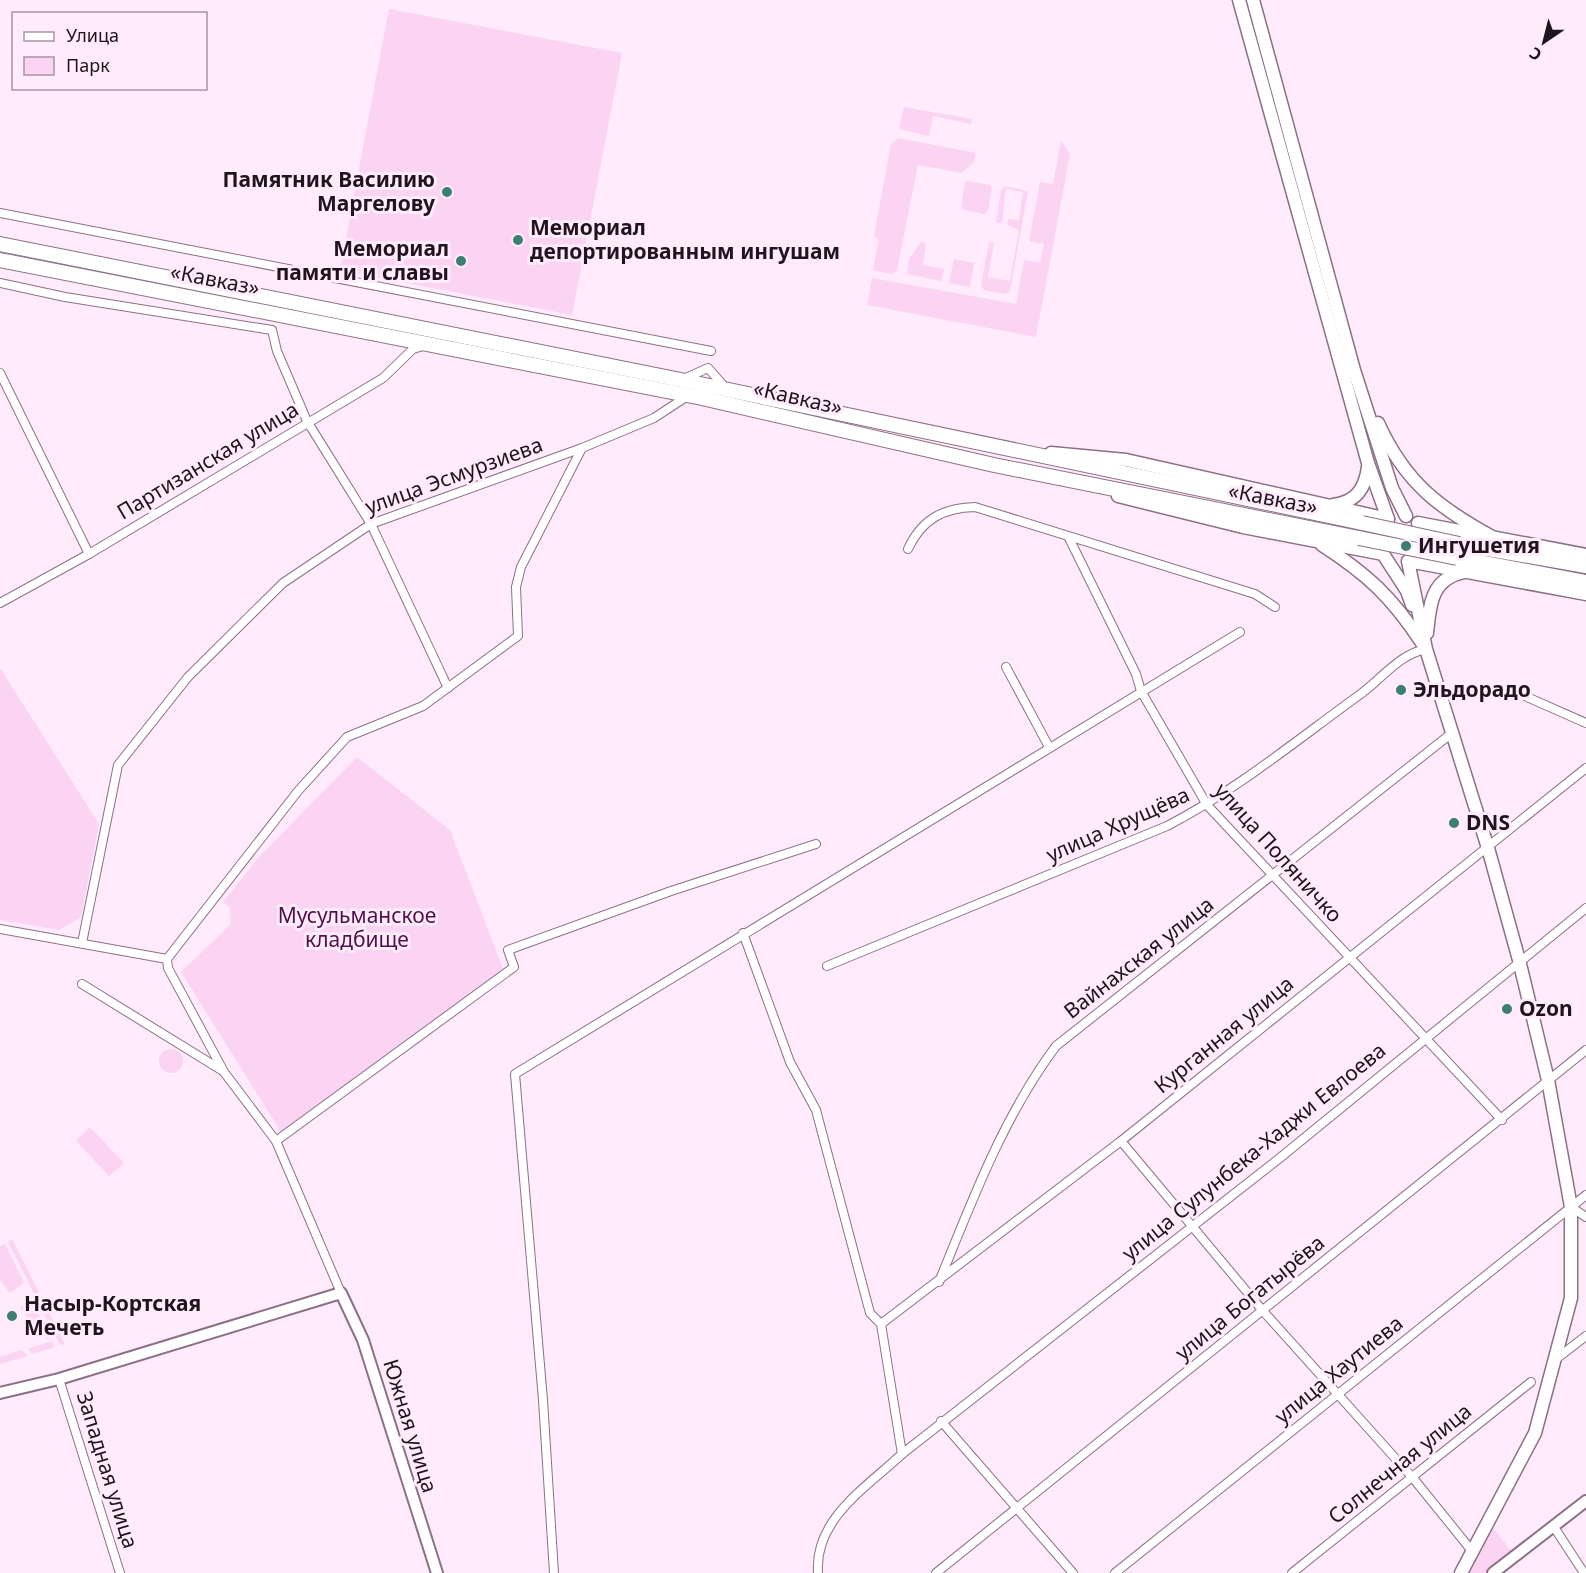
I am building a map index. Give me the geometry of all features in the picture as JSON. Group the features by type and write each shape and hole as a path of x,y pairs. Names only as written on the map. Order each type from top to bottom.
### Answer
{"highway":[{"name":"«Кавказ»","path":"0,244 676,379 1362,523 1458,551 1586,582"},
{"name":"«Кавказ»","path":"0,260 689,395 994,465 1359,538 1586,566"}],"main road":[{"path":"1239,0 1368,463 1388,519"},
{"path":"1253,0 1354,370 1388,477 1406,516 1418,523 1586,555"},
{"path":"1354,370 1388,444 1405,471 1426,494 1450,514 1496,539"},
{"path":"987,446 1126,460 1388,519 1406,516"},
{"path":"1329,505 1346,503 1356,498 1366,479 1368,463"},
{"path":"994,465 1243,527 1383,554 1395,561 1408,561 1586,594"},
{"path":"1388,519 1379,529 1377,538 1383,554 1407,591 1422,634"},
{"path":"1408,561 1416,556 1423,545 1423,531 1418,523"},
{"path":"1317,541 1378,586 1406,618 1426,649"},
{"path":"1408,561 1426,649 1488,848 1519,960 1548,1080 1571,1207 1571,1298 1535,1433 1463,1572"},
{"path":"1426,649 1430,599 1446,580 1467,572"}],"street":[{"path":"0,213 711,351"},
{"path":"0,283 65,297 272,330 277,351 308,421 371,524 448,688"},
{"path":"387,336 403,348 398,364"},
{"name":"Партизанская улица","path":"0,603 89,554 383,378 413,349 430,343"},
{"path":"0,373 89,554"},
{"path":"662,390 666,409"},
{"name":"улица Эсмурзиева","path":"82,943 118,765 188,677 283,583 371,524 582,448 654,418 689,395"},
{"path":"0,1394 59,1379 341,1293 276,1141 224,1072 168,968 167,959 298,791 347,737 423,706 518,636 516,587 521,567 582,448"},
{"path":"908,549 915,534 931,517 954,508 975,507 1255,594 1275,607"},
{"name":"улица Поляничко","path":"1069,538 1136,674 1141,691 1208,805 1348,958 1502,1120"},
{"path":"554,1573 542,1389 515,1074 1240,632"},
{"name":"улица Хрущёва","path":"827,966 1167,826 1208,805 1371,686 1414,651 1426,649"},
{"path":"1006,667 1049,747"},
{"path":"1527,697 1586,723"},
{"name":"Вайнахская улица","path":"939,1282 981,1178 1034,1075 1056,1046 1452,733"},
{"name":"Курганная улица","path":"881,1324 1121,1141 1586,768"},
{"path":"276,1141 514,967 508,950 671,891 816,844"},
{"name":"улица Сулунбека-Хаджи Евлоева","path":"818,1573 817,1560 824,1533 840,1511 902,1454 941,1421 1192,1226 1586,908"},
{"path":"0,929 167,959"},
{"path":"743,933 790,1062 816,1110 870,1313 881,1324 902,1454"},
{"path":"82,984 224,1072"},
{"name":"улица Богатырёва","path":"936,1573 1502,1120 1586,1050"},
{"path":"1121,1141 1263,1311 1413,1478 1472,1551"},
{"name":"улица Хаутиева","path":"1115,1573 1586,1195"},
{"path":"1571,1207 1586,1217"},
{"name":"Южная улица","path":"341,1293 363,1340 437,1573"},
{"path":"1555,1360 1586,1336"},
{"name":"Западная улица","path":"59,1379 120,1573"},
{"name":"Солнечная улица","path":"1292,1573 1531,1382"},
{"path":"941,1421 1073,1573"},
{"path":"1493,1573 1586,1501"},
{"path":"1554,1527 1584,1573"}],"green space":[{"path":"389,9 622,53 572,315 340,270"},
{"path":"904,107 972,119 971,124 933,116 929,136 899,129"},
{"path":"898,138 976,153 974,162 962,173 918,165 897,270 891,274 873,270 879,239 874,236 891,144"},
{"path":"1061,140 1070,154 1036,337 867,305 872,278 1016,304 1024,260 1040,263 1044,244 1029,241 1040,182 1053,184"},
{"path":"968,181 990,185 992,188 988,210 985,214 964,210 961,207 965,183"},
{"path":"1005,186 1028,191 1010,291 1005,294 984,290 981,286 989,242 994,243 988,277 1010,281 1019,230 1007,225 1008,219 1019,220 1023,192 1006,189 1002,223 996,222 1001,190"},
{"path":"921,242 926,243 923,265 944,269 941,281 907,274 909,259"},
{"path":"954,259 974,263 970,287 949,283"},
{"path":"0,668 99,824 81,917 59,930 0,920"},
{"name":"Мусульманское кладбище","path":"357,757 450,830 503,969 281,1132 181,972 231,924 230,908 223,902 259,857"},
{"path":"171,1049 179,1053 183,1061 179,1069 171,1073 163,1069 159,1061 163,1053"},
{"path":"90,1127 124,1163 109,1176 76,1141"},
{"path":"12,1239 65,1344 60,1345 8,1242"},
{"path":"5,1244 24,1283 10,1293 0,1280 0,1247"},
{"path":"31,1301 51,1338 47,1339 43,1332 37,1331 20,1307"},
{"path":"52,1341 55,1347 33,1354 27,1349"},
{"path":"21,1350 28,1356 0,1364 0,1357"},
{"path":"1488,1521 1515,1556 1493,1573 1463,1573"}],"place":[{"name":"Памятник Василию Маргелову","path":"447,192"},
{"name":"Мемориал депортированным ингушам","path":"518,240"},
{"name":"Мемориал памяти и славы","path":"461,261"},
{"name":"Ингушетия","path":"1406,546"},
{"name":"Эльдорадо","path":"1401,690"},
{"name":"DNS","path":"1454,823"},
{"name":"Ozon","path":"1507,1009"},
{"name":"Насыр-Кортская Мечеть","path":"12,1316"}]}
